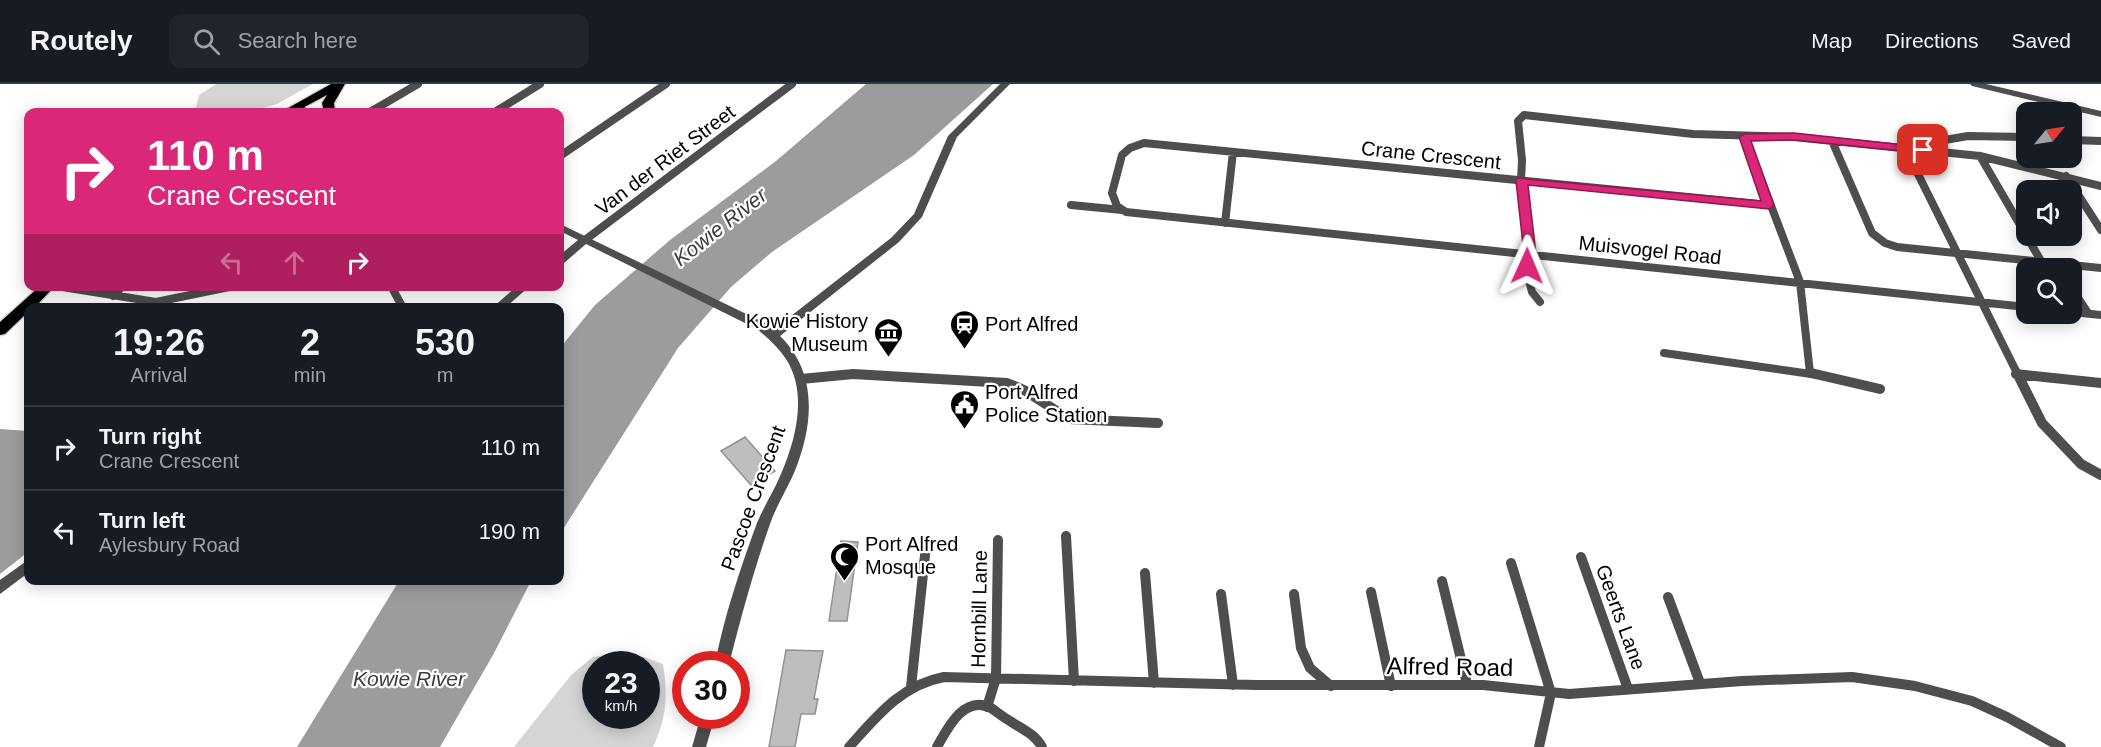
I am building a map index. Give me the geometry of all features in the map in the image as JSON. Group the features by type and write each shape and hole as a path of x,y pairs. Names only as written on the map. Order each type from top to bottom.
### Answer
{"main road":[{"path":"296,108 339,84"},
{"path":"329,108 328,103 339,84"},
{"path":"30,303 43,291"},
{"path":"0,330 24,308"}],"street":[{"path":"377,108 418,84"},
{"path":"501,108 540,84"},
{"path":"564,153 666,84"},
{"name":"Van der Riet Street","path":"585,240 792,84"},
{"path":"773,336 908,228 918,215 953,136 1005,84"},
{"path":"1975,84 2101,114"},
{"path":"1540,302 1533,294 1529,282 1527,262 1530,254 1521,181 1522,160 1518,122 1521,116 1745,137 1786,136 1980,156 2101,186"},
{"path":"1905,148 1943,139 1999,135 2016,136"},
{"path":"1745,137 1800,282 1810,374"},
{"path":"1943,139 1958,154"},
{"path":"2082,140 2101,141"},
{"path":"1832,141 1872,233 1885,243 1898,247 2016,259"},
{"name":"Crane Crescent","path":"1124,211 1112,198 1112,188 1122,155 1130,148 1144,143 1769,205"},
{"path":"1905,148 2042,423 2080,464 2098,474"},
{"path":"1225,223 1233,152"},
{"path":"1980,156 2039,258"},
{"path":"2066,176 2101,230"},
{"name":"Muisvogel Road","path":"1071,205 2016,306"},
{"name":"Pascoe Crescent","path":"564,229 747,318 773,336 789,356 801,379 804,400 802,432 787,473 757,540 726,651"},
{"path":"564,257 585,240"},
{"path":"2082,267 2101,268"},
{"path":"84,291 156,302 210,291"},
{"path":"113,296 118,291"},
{"path":"503,303 519,291"},
{"path":"2082,304 2088,313"},
{"path":"2082,313 2101,315"},
{"path":"1664,353 1810,374 1880,389"},
{"path":"801,379 853,374 1007,383 1019,386 1057,414 1069,419 1158,423"},
{"path":"2016,374 2101,383"},
{"path":"1066,536 1074,681"},
{"name":"Hornbill Lane","path":"987,707 996,678 998,540"},
{"path":"911,687 925,555"},
{"name":"Geerts Lane","path":"1581,557 1628,689"},
{"path":"1511,563 1551,693 1546,724 1539,747"},
{"path":"0,588 24,569"},
{"path":"1145,573 1154,683"},
{"path":"1442,580 1467,684"},
{"path":"1371,592 1391,686"},
{"path":"1221,594 1233,685"},
{"path":"1294,594 1301,648 1310,668 1331,686"},
{"path":"1668,597 1700,683"},
{"name":"Alfred Road","path":"849,747 892,701 911,687 934,678 1233,685 1467,684 1502,685 1551,693 1700,683 1843,677 1893,682 1972,701 2007,717 2061,747"},
{"path":"937,747 958,714 976,706 987,707 1036,738 1042,747"},
{"path":"699,747 704,729"}],"shaded area":[{"path":"216,84 313,84 277,104 262,108 196,108 199,95"},
{"path":"660,663 663,664 666,686 660,729"},
{"path":"582,666 582,729 660,729 653,747 514,747 571,675"}],"water":[{"name":"Kowie River","path":"866,84 993,84 914,155 772,252 731,287 678,348 564,528 564,343 595,305 670,240 776,161"},
{"path":"0,429 24,431 24,555 0,574"},
{"name":"Kowie River","path":"397,585 529,585 493,655 440,747 297,747"}],"building":[{"path":"745,437 775,471 751,485 721,451"},
{"name":"Port Alfred Mosque","path":"841,541 858,542 847,621 829,621"},
{"path":"786,650 823,651 814,699 818,699 815,714 801,714 795,747 769,747"}],"place":[{"name":"Port Alfred","path":"964,350"},
{"name":"Kowie History Museum","path":"889,358"},
{"name":"Port Alfred Police Station","path":"964,430"},
{"name":"Port Alfred Mosque","path":"844,582"}],"route":[{"path":"1527,266 1530,254 1521,181 1769,205 1745,137 1794,137 1923,150"}]}
